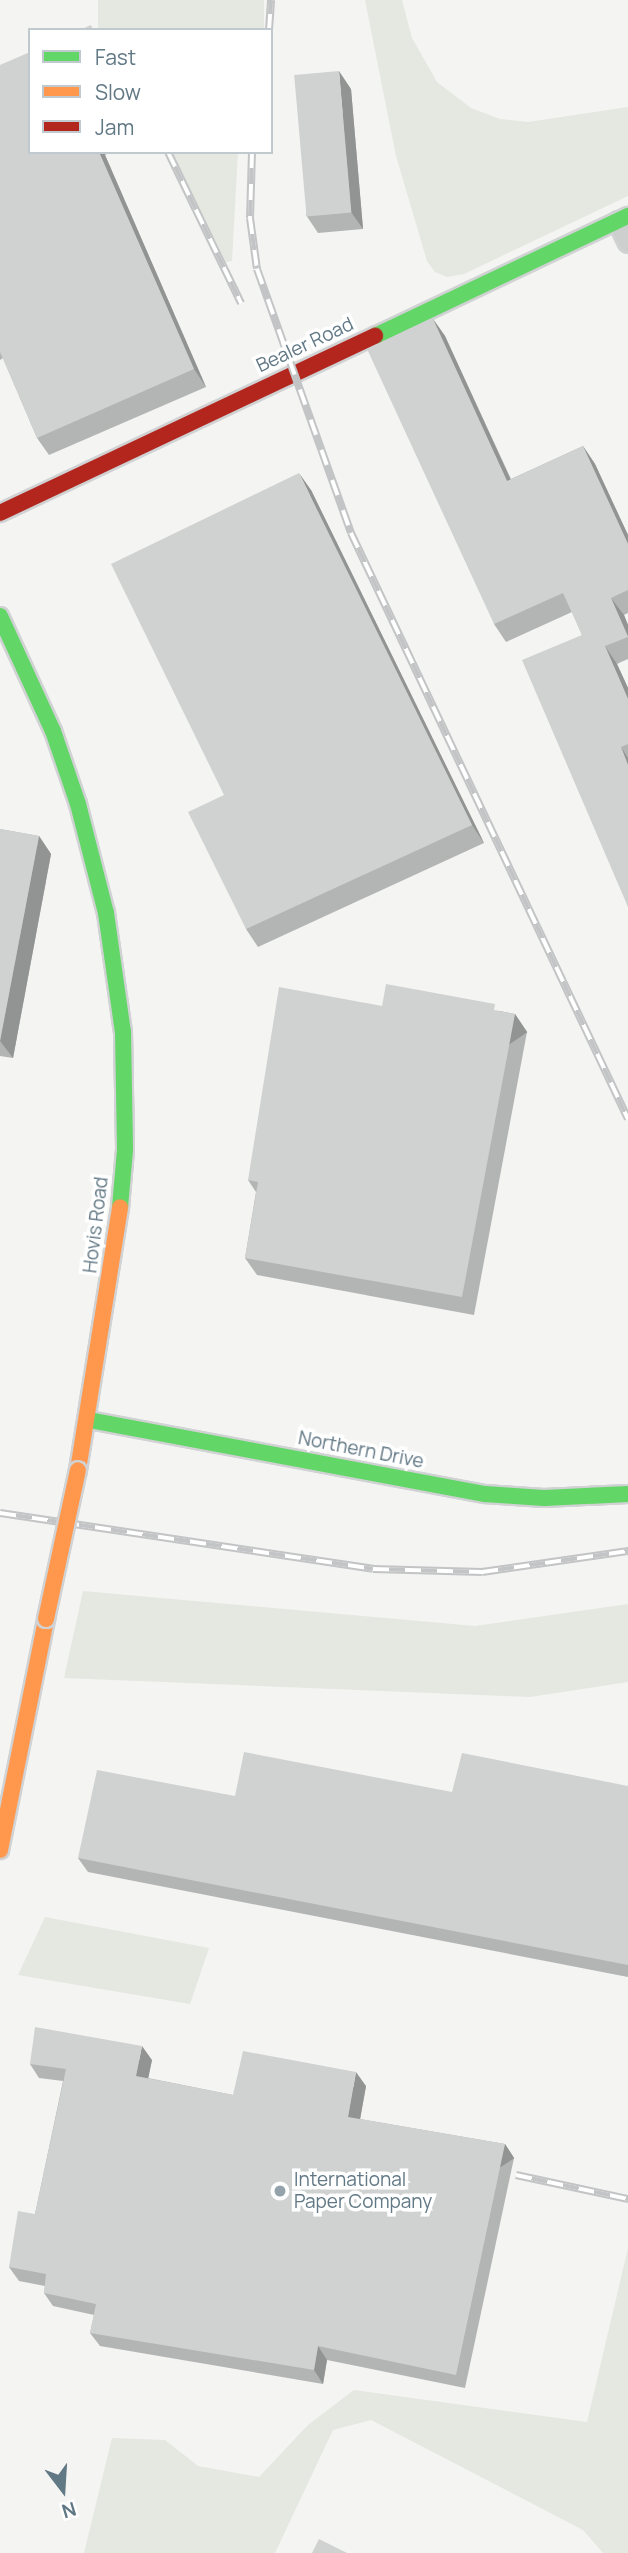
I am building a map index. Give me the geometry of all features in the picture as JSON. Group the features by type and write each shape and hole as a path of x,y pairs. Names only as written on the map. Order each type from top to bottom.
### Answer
{"street":[{"path":"623,218 628,242"},
{"name":"Bealer Road","path":"0,513 623,218"},
{"name":"Hovis Road","path":"0,616 53,732 78,804 108,924 124,1032 125,1150 119,1222 89,1420 0,1850"},
{"name":"Northern Drive","path":"89,1420 485,1494 544,1498 628,1494"}],"shaded area":[{"path":"98,0 264,0 264,28 98,28"},
{"path":"365,0 402,0 412,38 437,82 471,108 500,119 528,122 628,107 628,196 464,274 447,277 435,272 427,261 396,156"},
{"path":"173,154 238,154 232,261 226,262"},
{"path":"83,1591 475,1626 628,1604 628,1682 530,1697 64,1678"},
{"path":"45,1917 209,1948 190,2004 18,1975"},
{"path":"628,2248 628,2553 603,2553 583,2530 371,2420 333,2430 275,2553 84,2553 112,2438 165,2440 198,2466 259,2477 308,2425 354,2390 587,2422"}],"building":[{"path":"28,53 28,154 100,154 194,369 37,438 0,352 0,65"},
{"path":"339,71 351,212 307,216 294,75"},
{"path":"433,319 507,481 583,446 628,544 628,590 611,598 628,637 605,646 628,699 628,744 621,747 628,765 628,907 522,660 582,635 563,593 494,624 367,349"},
{"path":"299,473 472,825 246,929 188,812 224,795 111,564"},
{"path":"0,829 39,836 0,1041"},
{"path":"386,984 495,1004 494,1010 515,1014 462,1297 245,1258 258,1182 248,1180 279,987 382,1006"},
{"path":"244,1752 452,1792 462,1753 628,1786 628,1965 78,1858 97,1770 235,1796"},
{"name":"International Paper Company","path":"35,2027 142,2046 136,2076 233,2095 243,2051 356,2072 348,2117 505,2144 456,2375 318,2346 314,2370 90,2333 96,2304 44,2293 46,2274 9,2267 18,2211 35,2214 66,2069 30,2064"},
{"path":"319,2539 347,2553 312,2553"}],"railway":[{"path":"269,28 271,0"},
{"path":"169,154 241,303"},
{"path":"252,154 250,218 257,269 351,533 628,1119"},
{"path":"0,1513 373,1569 482,1572 628,1551"},
{"path":"516,2175 628,2199"}],"traffic: fast":[{"path":"375,336 628,216"},
{"path":"0,616 53,731 78,804 106,913 123,1032 125,1150 120,1207"},
{"path":"89,1420 485,1494 544,1498 628,1494"}],"traffic: slow":[{"path":"78,1470 120,1207"},
{"path":"46,1619 78,1470"},
{"path":"0,1850 46,1619"}],"traffic: jam":[{"path":"0,513 375,336"}],"place":[{"name":"International Paper Company","path":"280,2191"}]}
